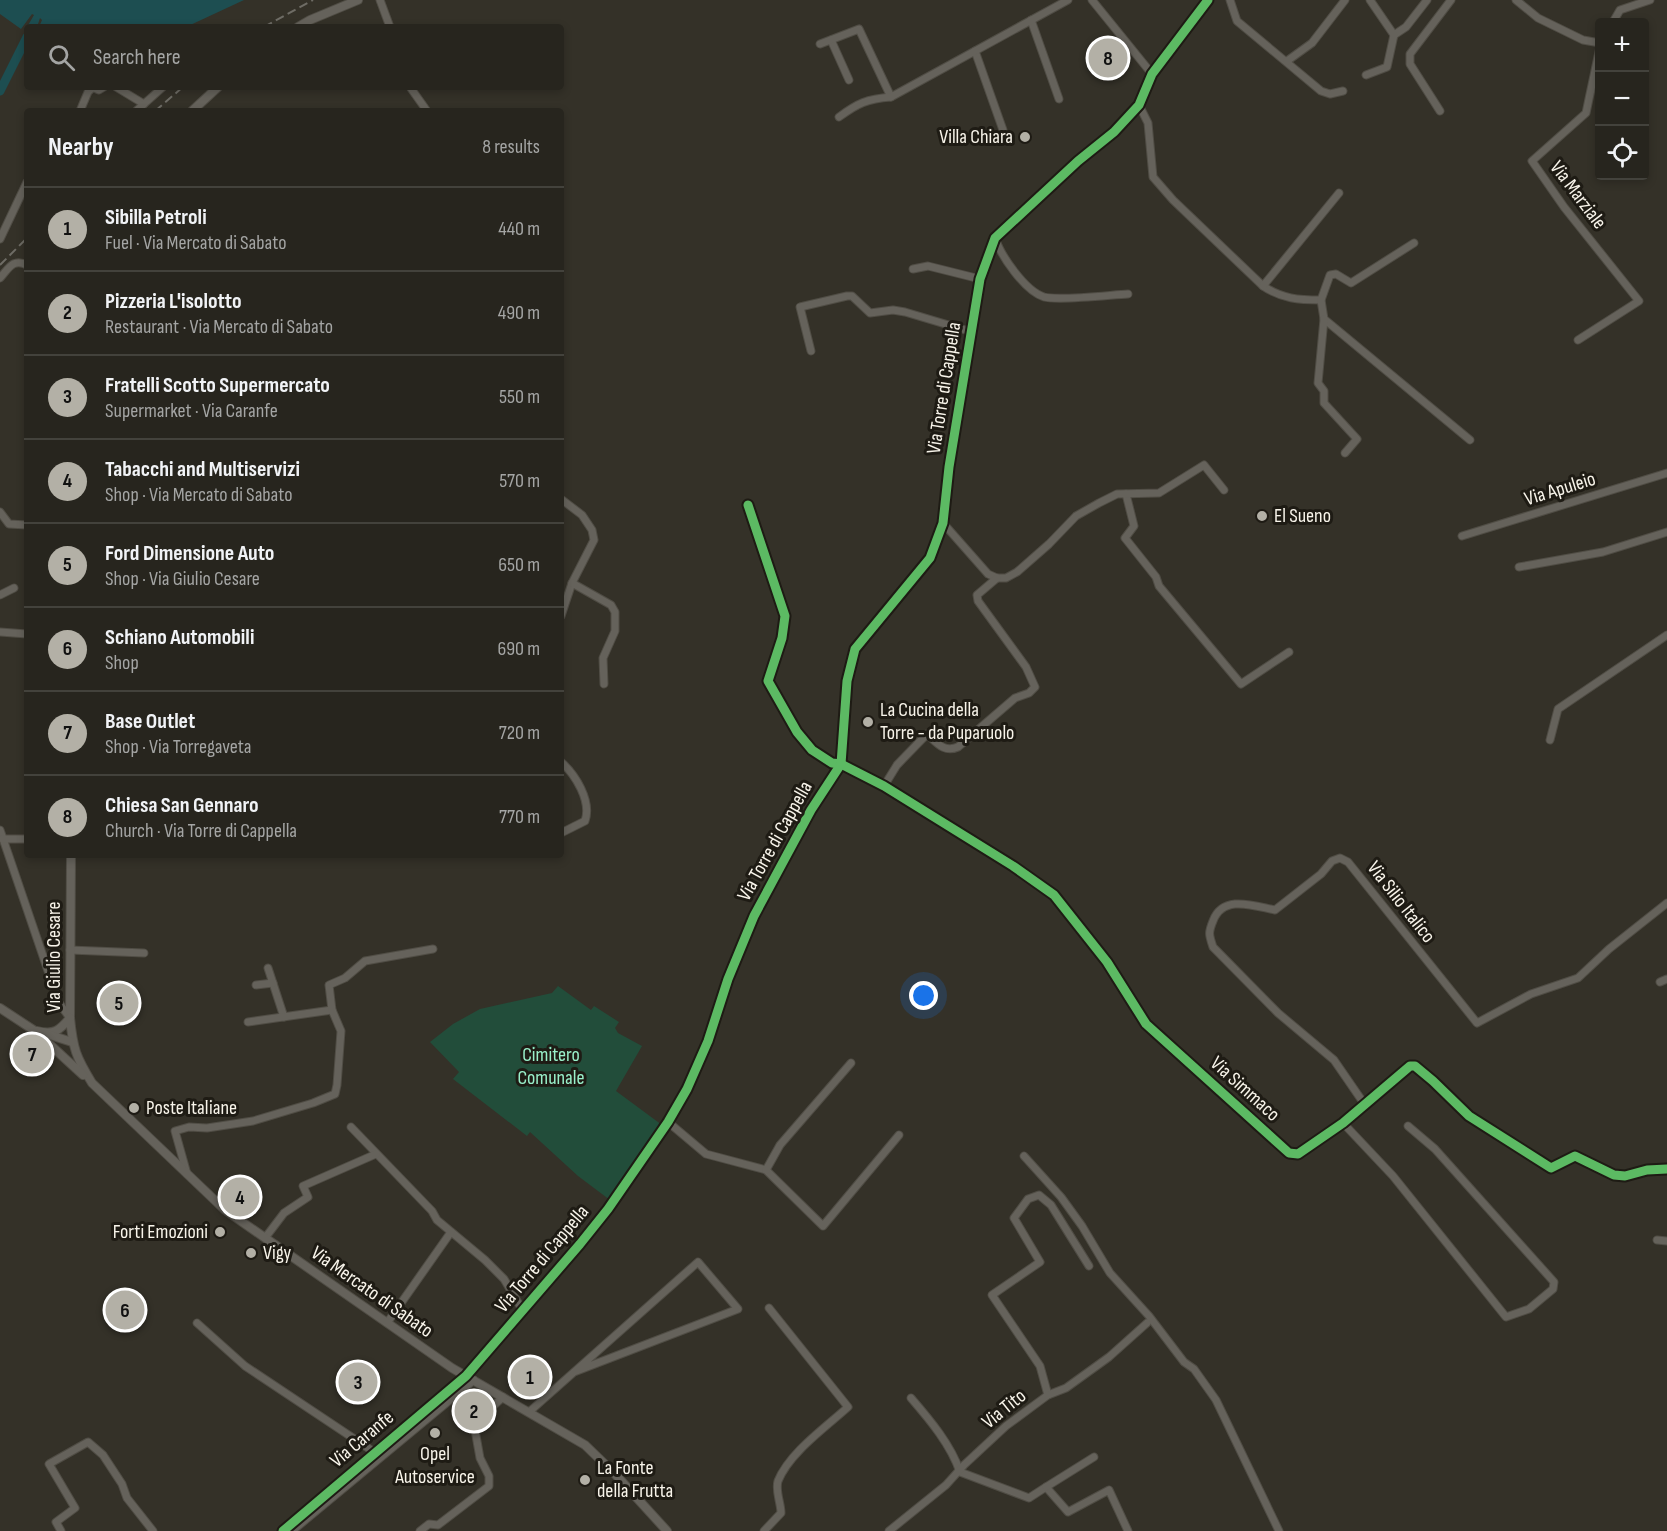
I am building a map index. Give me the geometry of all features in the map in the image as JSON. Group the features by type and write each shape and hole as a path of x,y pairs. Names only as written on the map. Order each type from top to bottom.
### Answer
{"street":[{"path":"303,24 358,0"},
{"path":"380,0 389,24"},
{"path":"839,117 853,106 868,99 891,97 1068,0"},
{"path":"1092,0 1152,74"},
{"name":"Via Torre di Cappella","path":"470,1378 608,1209 668,1122 687,1089 708,1041 728,980 754,916 811,810 841,765 847,681 855,649 930,558 944,523 950,467 981,279 995,238 1078,161 1114,132 1139,105 1152,74 1208,0"},
{"path":"1230,0 1237,21 1321,91 1330,94 1342,92"},
{"path":"1287,61 1312,43 1345,0"},
{"path":"1370,0 1394,35"},
{"path":"1366,75 1387,67 1394,35 1406,27 1427,0"},
{"path":"1440,111 1410,64 1410,54 1451,0"},
{"name":"Via Marziale","path":"1516,0 1538,18 1595,44"},
{"path":"1615,18 1620,10 1650,0"},
{"path":"1030,20 1059,99"},
{"path":"820,44 858,30 891,97"},
{"path":"831,40 849,80"},
{"path":"975,51 1003,130"},
{"name":"Via Marziale","path":"1578,340 1639,301 1564,207 1532,161 1586,113 1595,66"},
{"path":"81,108 90,90"},
{"path":"121,90 144,104"},
{"path":"139,108 160,90"},
{"path":"195,108 215,90"},
{"path":"412,90 425,108"},
{"path":"1139,105 1148,123 1151,137 1153,177 1173,200 1263,286 1275,294 1296,300 1321,300"},
{"path":"0,239 24,188"},
{"path":"1263,286 1339,193"},
{"path":"995,238 1021,279 1045,297 1128,294"},
{"path":"1345,453 1357,439 1324,403 1324,392 1318,382 1324,319 1321,300 1330,275 1336,274 1351,284 1414,243"},
{"path":"0,278 13,263 20,262 24,264"},
{"path":"914,268 928,266 981,279"},
{"path":"811,351 800,307 847,296 852,296 870,313 893,310 905,312 972,332"},
{"path":"1324,319 1470,440"},
{"path":"944,523 988,574 997,578 1006,578 1017,572 1049,544 1076,516 1117,494 1159,493 1204,465 1224,490"},
{"name":"Via Apuleio","path":"1462,536 1667,473"},
{"path":"1126,494 1134,526 1125,538 1156,577 1159,586 1242,684 1289,652"},
{"path":"564,501 582,515 592,530 594,540 572,583 564,607"},
{"name":"Via Simmaco","path":"748,505 785,616 782,638 768,681 797,732 812,750 832,763 841,765 884,786 1013,866 1054,895 1107,963 1146,1024 1289,1153 1298,1154 1343,1123 1410,1066 1416,1066 1469,1116 1551,1168 1575,1156 1614,1174 1625,1176 1647,1170 1667,1169"},
{"path":"0,512 9,524 24,525"},
{"path":"1519,567 1603,552 1667,532"},
{"path":"884,786 897,765 927,734 943,748 950,750 958,747 1015,698 1029,693 1035,687 1026,667 978,601 977,595 997,578"},
{"path":"572,583 611,605 615,612 615,631 603,658 604,684"},
{"path":"0,595 14,588"},
{"path":"0,632 24,633"},
{"path":"1550,740 1558,709 1667,635"},
{"path":"564,766 579,785 587,815 582,823 564,832"},
{"path":"0,830 60,1003 70,1018 61,1028 49,1034 35,1031"},
{"path":"3,839 24,838"},
{"name":"Via Giulio Cesare","path":"71,858 70,1018 72,1042 77,1058"},
{"name":"Via Silio Italico","path":"1365,1105 1334,1060 1278,1013 1213,947 1208,934 1214,917 1221,908 1239,903 1275,910 1321,874 1332,861 1340,858 1348,862 1477,1023 1531,994 1578,978 1609,949 1667,903"},
{"path":"187,1174 175,1131 189,1127 207,1128 253,1121 313,1103 334,1094 337,1085 341,1031 332,1010 329,985 345,978 365,961 433,949"},
{"path":"70,950 144,953"},
{"path":"268,968 284,1017"},
{"path":"256,985 273,983"},
{"path":"0,1008 51,1044 92,1083"},
{"path":"248,1022 332,1010"},
{"path":"35,1031 72,1042 68,1047 51,1044"},
{"name":"Via Mercato di Sabato","path":"77,1058 92,1083 225,1210 470,1378 585,1445 667,1531"},
{"path":"766,1170 780,1145 851,1063"},
{"path":"668,1122 706,1154 766,1170 823,1226 899,1135"},
{"path":"1343,1123 1393,1176 1506,1317 1529,1310 1553,1289 1554,1282 1435,1149 1408,1126"},
{"path":"351,1127 432,1211 437,1220 504,1279 523,1311"},
{"path":"265,1238 284,1213 308,1197 303,1186 376,1154"},
{"path":"1024,1156 1072,1212 1110,1273 1149,1316 1184,1362 1194,1369 1206,1383 1279,1531"},
{"path":"1048,1395 1040,1366 992,1295 1040,1262 1014,1218 1028,1199 1040,1195 1051,1205 1089,1266"},
{"path":"387,1323 451,1232"},
{"path":"1657,1240 1667,1241"},
{"path":"529,1412 574,1372 698,1262 738,1309 574,1372"},
{"path":"764,1531 781,1513 778,1481 799,1450 848,1407 769,1308"},
{"path":"197,1323 252,1371 374,1452"},
{"name":"Via Tito","path":"889,1531 946,1485 1006,1426 1048,1395 1066,1388 1109,1357 1147,1323"},
{"path":"292,1531 470,1378"},
{"name":"Via Caranfe","path":"283,1531 374,1452 470,1378"},
{"path":"420,1531 429,1524 440,1528 489,1486 489,1476 480,1458 475,1430 477,1421 503,1396"},
{"path":"912,1398 928,1417 956,1460 960,1472 1029,1498 1094,1457"},
{"path":"61,1531 56,1522 75,1508 49,1464 88,1442 103,1455 122,1484 127,1498 153,1531"},
{"path":"1046,1487 1068,1512 1109,1490 1128,1531"}],"green space":[{"name":"Cimitero Comunale","path":"558,986 591,1010 594,1006 619,1022 615,1028 618,1033 642,1046 616,1091 662,1125 610,1200 578,1176 530,1132 527,1136 453,1079 459,1072 430,1042 453,1024 480,1009 552,993"}],"water":[{"path":"0,0 244,0 192,24 40,24 42,20 40,18 38,24 29,24 34,15 32,14 21,29 0,14"}],"waterway":[{"path":"0,91 24,43"}],"railway":[{"path":"269,24 313,0"},
{"path":"158,108 180,90"},
{"path":"0,265 24,241"}],"cycle path":[{"path":"283,1531 466,1376 608,1209 668,1122 687,1089 708,1041 728,979 754,916 811,810 841,764 847,681 855,649 930,558 943,523 949,467 980,279 995,238 1078,161 1114,132 1139,105 1152,74 1208,0"},
{"path":"748,505 785,616 782,638 768,681 797,732 812,750 832,763 841,764 884,786 1013,866 1054,895 1107,962 1146,1024 1289,1153 1298,1154 1343,1123 1410,1066 1415,1066 1469,1116 1551,1168 1575,1156 1614,1175 1625,1176 1647,1170 1667,1169"}],"place":[{"name":"Chiesa San Gennaro","path":"1108,58"},
{"name":"Villa Chiara","path":"1025,137"},
{"name":"El Sueno","path":"1262,516"},
{"name":"La Cucina della Torre - da Puparuolo","path":"868,722"},
{"name":"Ford Dimensione Auto","path":"119,1003"},
{"name":"Base Outlet","path":"32,1054"},
{"name":"Poste Italiane","path":"134,1108"},
{"name":"Tabacchi and Multiservizi","path":"240,1197"},
{"name":"Forti Emozioni","path":"220,1232"},
{"name":"Vigy","path":"251,1253"},
{"name":"Schiano Automobili","path":"125,1310"},
{"name":"Sibilla Petroli","path":"530,1377"},
{"name":"Fratelli Scotto Supermercato","path":"358,1382"},
{"name":"Pizzeria L'isolotto","path":"474,1411"},
{"name":"Opel Autoservice","path":"435,1433"},
{"name":"La Fonte della Frutta","path":"585,1480"}]}
